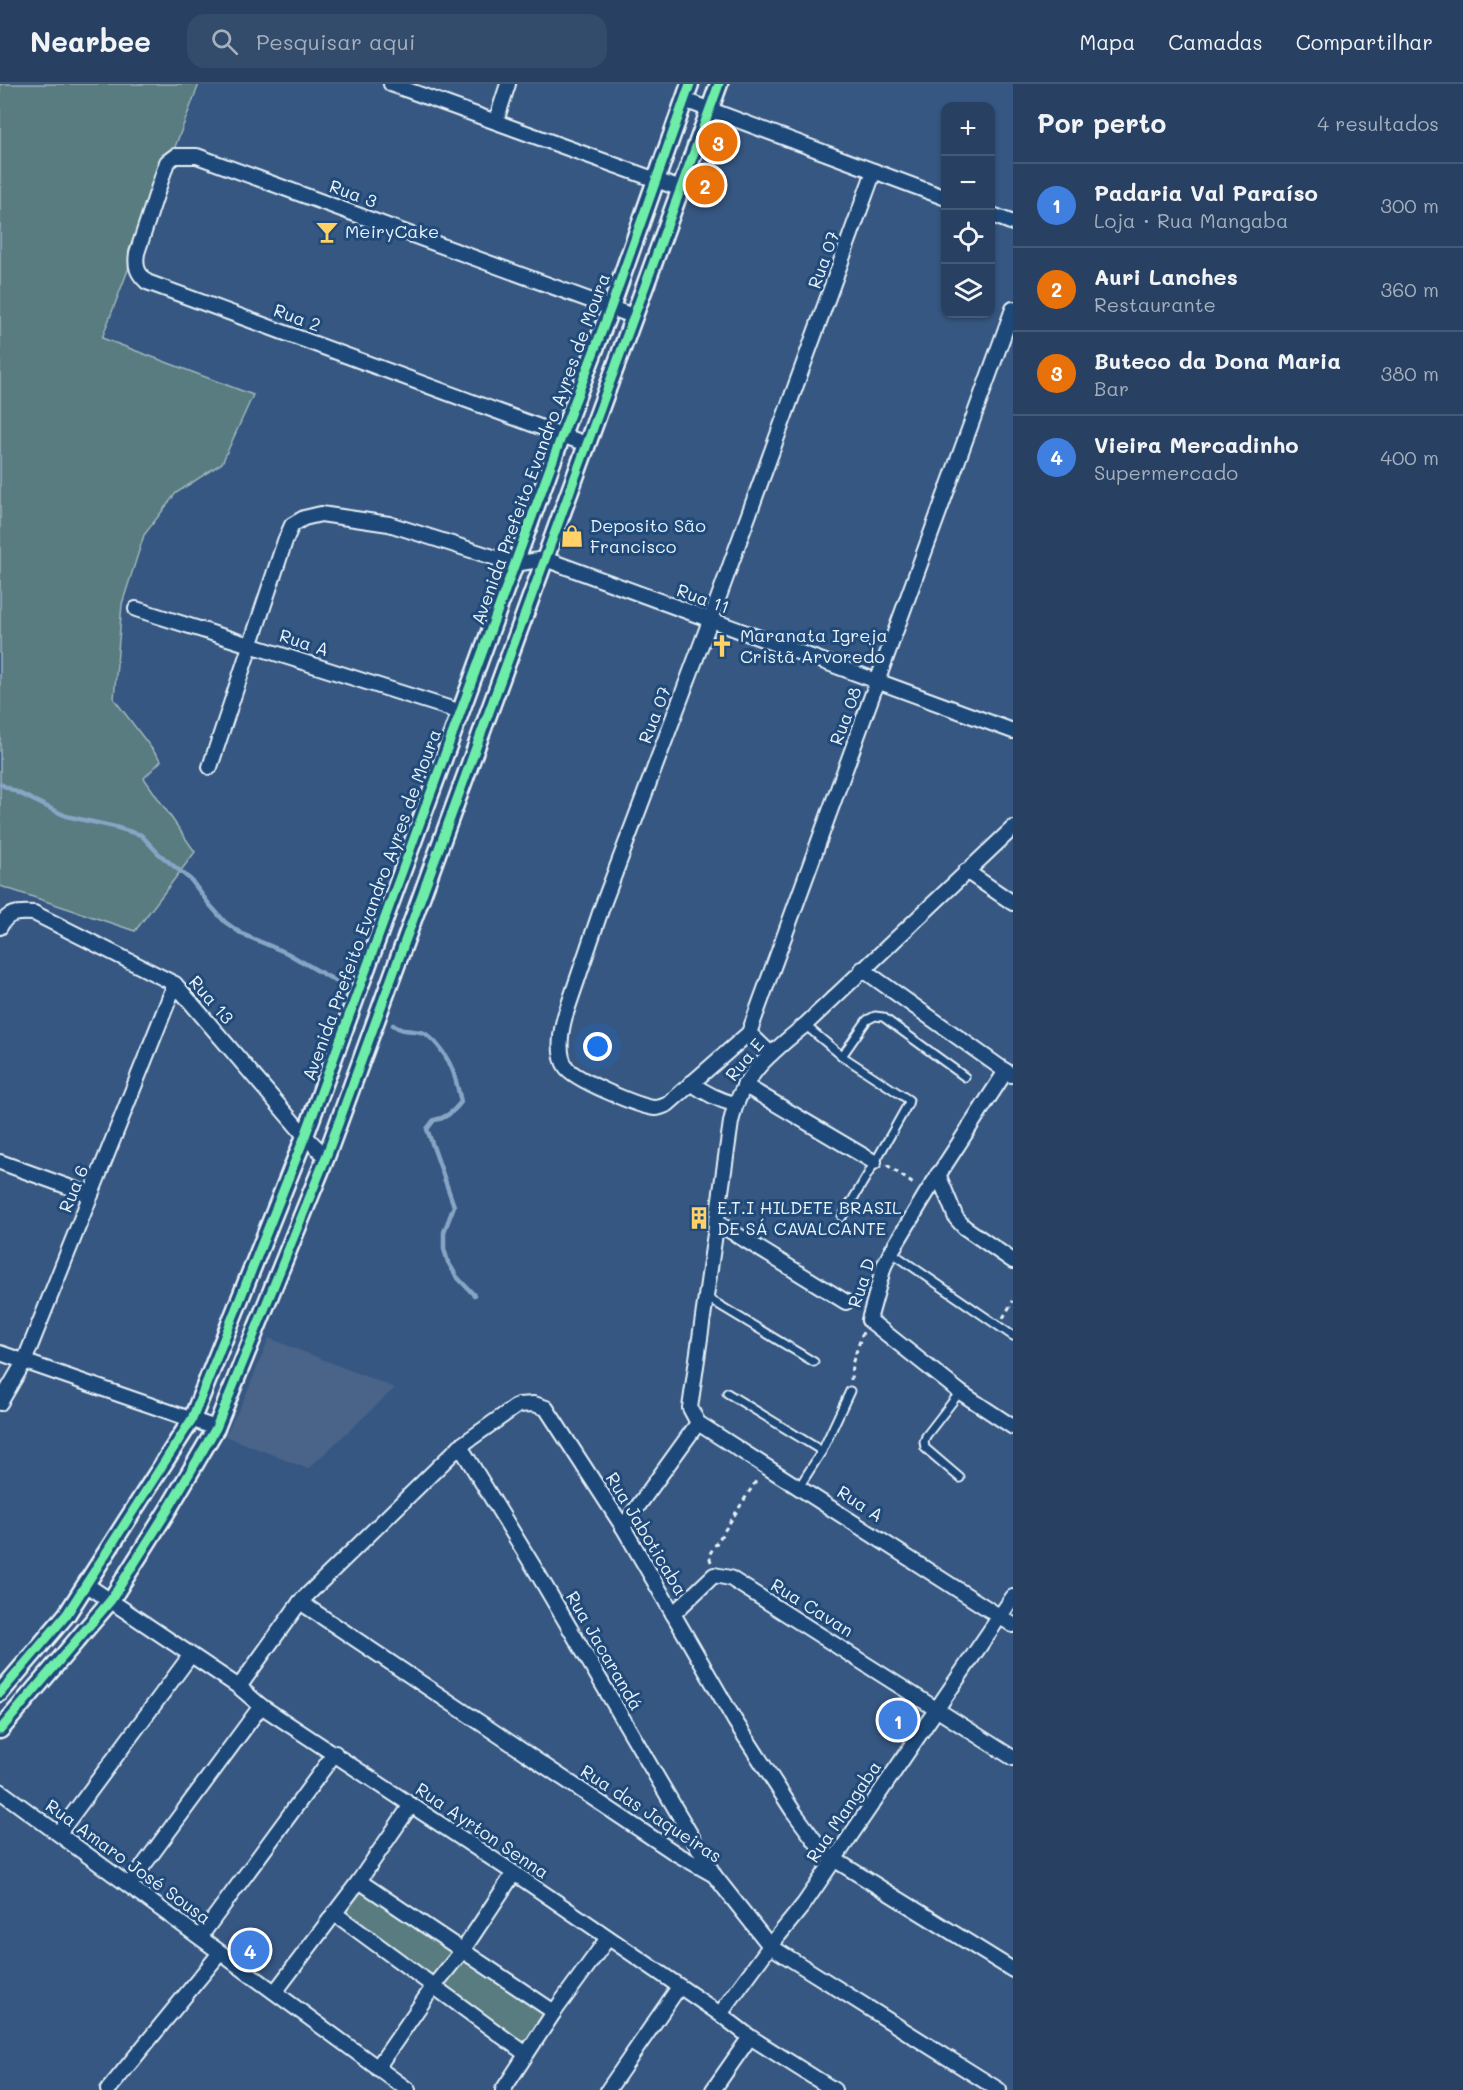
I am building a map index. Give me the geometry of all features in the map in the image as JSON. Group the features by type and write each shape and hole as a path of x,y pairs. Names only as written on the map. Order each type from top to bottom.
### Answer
{"street":[{"path":"391,84 681,189"},
{"path":"496,121 508,84"},
{"name":"Avenida Prefeito Evandro Ayres de Moura","path":"0,1694 67,1614 192,1419 305,1136 514,564 611,307 690,84"},
{"path":"0,1730 111,1600 216,1428 326,1157 719,84"},
{"path":"684,100 941,196"},
{"name":"Rua 2","path":"197,156 175,156 166,162 137,253 138,274 147,282 586,444"},
{"name":"Rua 3","path":"197,156 633,316"},
{"name":"Rua 07","path":"749,1033 668,1104 655,1108 642,1105 584,1081 566,1068 561,1051 561,1034 565,1016 602,906 710,621 874,171"},
{"path":"995,216 1013,223"},
{"name":"Rua 08","path":"749,1033 1013,309"},
{"path":"210,767 292,525 304,518 321,514 388,524 514,564"},
{"name":"Rua 11","path":"514,564 545,559 1013,731"},
{"name":"Rua A","path":"136,609 461,712"},
{"name":"Rua E","path":"694,1417 690,1404 716,1222 734,1104 744,1085 771,1054 805,1025 1013,828"},
{"path":"966,871 1013,903"},
{"name":"Rua 13","path":"1,925 13,913 34,913 175,984 305,1136 326,1157"},
{"path":"862,969 1009,1074"},
{"name":"Rua 6","path":"0,1403 24,1362 175,984"},
{"path":"749,1033 771,1054"},
{"name":"Rua D","path":"869,1320 884,1266 891,1252 938,1174 1009,1074"},
{"path":"691,1083 719,1100 734,1104"},
{"path":"744,1085 874,1162"},
{"path":"315,1107 340,1117"},
{"path":"0,1162 90,1196"},
{"path":"938,1174 956,1218 964,1227 1013,1261"},
{"path":"716,1222 846,1302"},
{"path":"869,1320 960,1392 1013,1427"},
{"path":"0,1353 216,1428"},
{"name":"Rua Jaboticaba","path":"239,1687 300,1602 460,1446 518,1405 534,1404 546,1408 623,1527 735,1721 793,1811 824,1853 1013,1970"},
{"path":"623,1527 694,1417"},
{"name":"Rua A","path":"694,1417 1013,1625"},
{"name":"Rua Jacarandá","path":"460,1446 538,1574 714,1875"},
{"path":"673,1614 714,1575"},
{"name":"Rua Cavan","path":"714,1575 730,1578 1013,1758"},
{"name":"Rua Ayrton Senna","path":"87,1585 239,1687 261,1706 514,1873 829,2089"},
{"name":"Rua Mangaba","path":"720,2014 804,1904 1013,1597"},
{"name":"Rua das Jaqueiras","path":"300,1602 675,1853 714,1875 770,1946 999,2090"},
{"path":"58,1833 190,1656"},
{"path":"129,1885 261,1706"},
{"path":"200,1937 335,1753"},
{"name":"Rua Amaro José Sousa","path":"0,1791 408,2090"},
{"path":"275,1992 360,1881 411,1805"},
{"path":"377,2068 433,1987 463,1950 514,1873"},
{"path":"360,1881 554,2012"},
{"path":"334,1913 526,2054"},
{"path":"503,2090 554,2012 608,1938"},
{"path":"108,2090 220,1953"},
{"path":"608,2090 679,1987"},
{"path":"713,2090 750,2037"}],"lane":[{"path":"842,1056 867,1020 875,1016 883,1017 965,1077"},
{"path":"805,1025 842,1056 909,1100 842,1217"},
{"path":"891,1252 1013,1336"},
{"path":"706,1297 814,1362"},
{"path":"799,1486 822,1451 850,1391"},
{"path":"960,1392 926,1436 924,1442 926,1448 960,1478"},
{"path":"727,1393 822,1451"}],"path":[{"path":"897,1172 926,1194"},
{"path":"998,1326 1013,1301"},
{"path":"714,1575 709,1555 766,1466"}],"shaded area":[{"path":"269,1338 395,1388 308,1469 225,1436 245,1397"}],"green space":[{"path":"0,84 199,84 102,338 253,395 222,463 176,493 144,535 122,604 114,699 161,761 144,778 195,852 135,931 0,886"},
{"path":"359,1890 368,1892 450,1947 452,1954 439,1973 429,1975 346,1915 346,1907"},
{"path":"462,1957 541,2010 545,2017 529,2040 520,2042 445,1987 445,1978"}],"waterway":[{"path":"0,784 66,816 141,835 159,854 191,880 225,922 242,934 287,953 339,983"},
{"path":"393,1025 429,1036 450,1063 455,1077 461,1102 449,1114 434,1120 427,1129 454,1206 444,1232 444,1249 448,1262 457,1277 474,1295"}],"cycle path":[{"path":"0,1693 67,1614 192,1419 305,1136 611,307 690,84"},
{"path":"0,1730 111,1600 216,1428 326,1157 719,84"}],"place":[{"name":"Buteco da Dona Maria","path":"718,142"},
{"name":"Auri Lanches","path":"705,185"},
{"name":"MeiryCake","path":"327,232"},
{"name":"Deposito São Francisco","path":"572,536"},
{"name":"Maranata Igreja Cristã Arvoredo","path":"722,646"},
{"name":"E.T.I HILDETE BRASIL DE SÁ CAVALCANTE","path":"699,1218"},
{"name":"Padaria Val Paraíso","path":"898,1720"},
{"name":"Vieira Mercadinho","path":"250,1950"}]}
